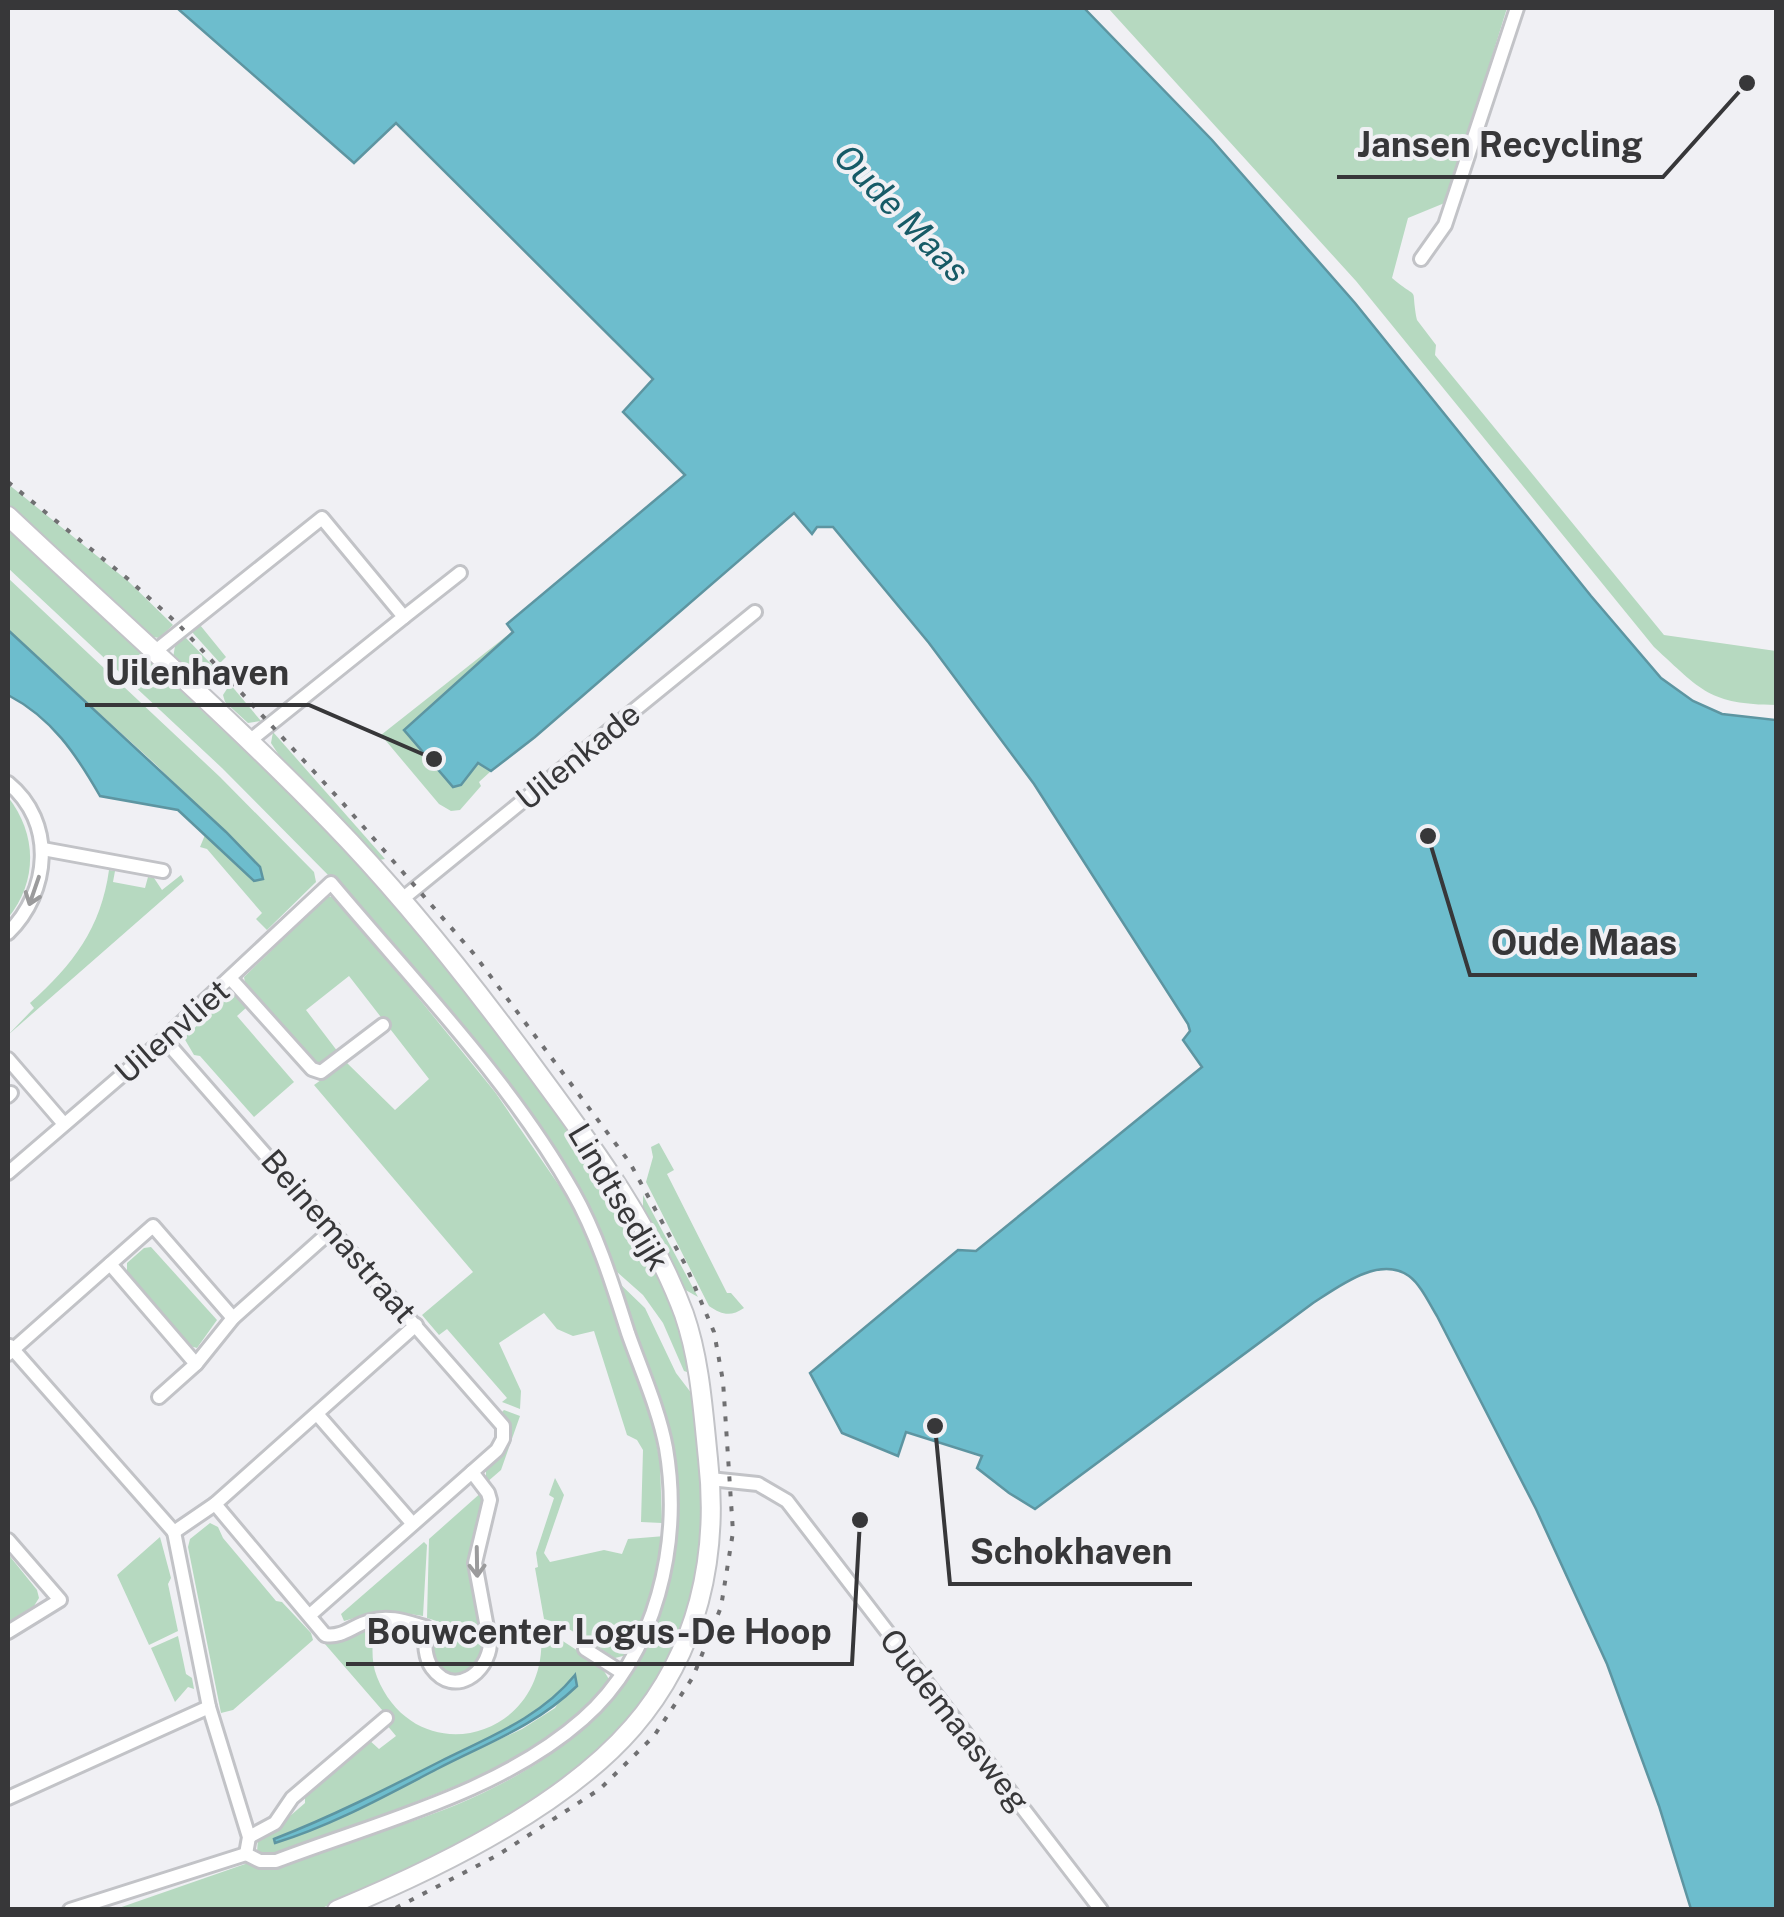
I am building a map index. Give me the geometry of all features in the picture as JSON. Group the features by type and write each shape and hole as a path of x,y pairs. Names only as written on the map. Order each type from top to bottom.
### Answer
{"main road":[{"name":"Lindtsedijk","path":"8,516 330,821 401,900 566,1110 613,1180 677,1296 694,1348 710,1479 711,1542 701,1598 672,1671 633,1727 593,1766 517,1818 438,1864 337,1910"}],"street":[{"path":"1421,259 1445,225 1516,8"},
{"path":"153,653 322,518 404,617"},
{"path":"248,742 460,573"},
{"name":"Uilenkade","path":"401,900 755,612"},
{"path":"8,783 34,816 43,849 39,881 29,908 8,933"},
{"path":"43,849 163,872"},
{"name":"Uilenvliet","path":"8,1173 231,980 331,883 474,1052 529,1126 591,1226 666,1446 669,1487 670,1531 662,1584 646,1628 621,1672"},
{"path":"231,980 312,1069 321,1072 383,1025"},
{"name":"Beinemastraat","path":"164,1039 503,1426 497,1450 472,1472"},
{"path":"8,1059 64,1124"},
{"path":"233,1318 154,1226 9,1349 174,1532 209,1707 248,1837 246,1854"},
{"path":"159,1397 196,1364 233,1318 333,1229"},
{"path":"110,1264 196,1364"},
{"path":"174,1532 215,1504 416,1325"},
{"path":"316,1414 412,1523"},
{"path":"215,1504 319,1630 332,1636 380,1618 425,1628 427,1659 437,1674 454,1681 475,1676 489,1654 475,1564 490,1500 488,1492 472,1472 310,1615"},
{"name":"Oudemaasweg","path":"710,1479 758,1484 787,1500 1100,1910"},
{"path":"8,1540 60,1600 8,1632"},
{"path":"70,1910 246,1854 260,1861 276,1861 484,1783 528,1760 562,1736 587,1715 621,1672 585,1648"},
{"path":"8,1798 209,1707"},
{"path":"248,1837 276,1823 292,1798 386,1718"}],"green space":[{"path":"1108,8 1507,8 1447,202 1408,218 1392,278 1413,294 1417,320 1436,345 1435,355 1664,635 1776,651 1776,705 1735,702 1708,692 1654,647 1356,281"},
{"path":"8,484 128,581 173,625 159,638 148,636 8,506"},
{"path":"8,527 308,811 449,972 578,1142 627,1214 666,1291 690,1373 684,1371 663,1323 643,1295 608,1264 568,1177 340,887 222,768 8,568"},
{"path":"8,578 220,777 314,872 316,882 267,930 256,919 262,913 207,849 200,847 205,835 246,874 260,867 154,763 8,630"},
{"path":"200,625 226,657 220,663 192,632"},
{"path":"513,631 405,730 453,787 461,785 478,763 491,771 460,810 451,811 439,804 381,735"},
{"path":"185,637 214,667 206,674 193,678 173,658 175,646"},
{"path":"230,684 261,721 248,723 225,702 223,695"},
{"path":"273,732 385,859 379,860 288,769 271,743"},
{"path":"8,797 24,826 30,858 25,889 8,918"},
{"path":"109,870 115,871 113,882 145,888 148,877 154,878 162,890 181,875 184,881 8,1035 34,1008 30,1003 83,944 99,910"},
{"path":"328,896 338,899 495,1092 578,1213 652,1419 660,1463 662,1523 641,1522 643,1450 637,1440 627,1435 594,1331 573,1336 557,1329 544,1313 499,1343 521,1391 520,1409 502,1402 507,1398 447,1329 439,1335 422,1315 473,1272 314,1085 346,1062 395,1110 429,1079 349,976 306,1010 338,1052 321,1065 314,1065 245,983 244,977"},
{"path":"235,995 247,1007 237,1016 294,1082 254,1117 200,1056 194,1055 184,1038 227,997"},
{"path":"659,1143 674,1170 667,1174 727,1293 744,1308 735,1313 726,1314 709,1306 646,1182 653,1157 651,1147"},
{"path":"643,1195 698,1297 682,1288 643,1212"},
{"path":"151,1247 217,1320 197,1348 190,1346 127,1275 127,1263 144,1248"},
{"path":"617,1281 645,1308 676,1373 692,1394 703,1476 704,1537 697,1584 681,1636 661,1674 614,1738 545,1793 461,1845 320,1909 113,1910 248,1863 270,1870 456,1805 547,1757 573,1736 619,1684 638,1654 665,1589 677,1520 673,1468"},
{"path":"504,1410 520,1416 501,1470 486,1483 486,1470 508,1436 501,1413"},
{"path":"555,1478 564,1495 544,1553 550,1562 604,1550 622,1554 628,1539 665,1536 652,1597 627,1655 615,1658 561,1624 544,1619 536,1553 554,1498 549,1495"},
{"path":"483,1491 486,1500 471,1561 483,1629 465,1630 427,1618 429,1539"},
{"path":"210,1523 218,1527 223,1538 276,1601 282,1602 311,1633 313,1640 233,1710 221,1713 188,1547 190,1539"},
{"path":"160,1537 171,1578 168,1584 178,1631 149,1645 117,1575"},
{"path":"424,1542 427,1545 423,1616 383,1610 344,1621 341,1614"},
{"path":"8,1554 39,1598 34,1606 8,1622"},
{"path":"378,1623 411,1628 422,1643 377,1642"},
{"path":"374,1624 375,1671 396,1707 420,1726 448,1734 477,1731 503,1719 525,1698 538,1669 541,1632 549,1632 601,1666 610,1681 570,1725 516,1762 275,1858 262,1857 257,1852 258,1838 268,1835 305,1803 305,1792 368,1739 379,1749 396,1736 386,1724 389,1718 318,1636","holes":["575,1677 555,1708 522,1729 275,1843 274,1839 325,1819 520,1723 547,1705"]},
{"path":"428,1633 459,1641 484,1641 486,1651 465,1676 446,1673 433,1659"},
{"path":"178,1636 186,1674 192,1678 194,1689 188,1687 175,1702 151,1648"}],"water":[{"path":"177,8 1084,8 1212,140 1355,303 1661,678 1693,701 1722,714 1776,720 1776,1909 1691,1909 1659,1806 1607,1664 1536,1509 1437,1316 1409,1276 1397,1270 1372,1271 1334,1289 1035,1509 977,1468 982,1456 906,1432 898,1456 842,1433 810,1373 958,1250 976,1251 1202,1067 1183,1040 1190,1031 1188,1024 1034,784 929,643 833,527 817,527 812,534 794,513 535,737 491,771 478,763 461,785 453,787 404,730 513,632 507,624 685,475 623,412 653,379 396,123 354,163"},
{"path":"8,630 226,832 260,867 263,879 254,881 178,810 100,796 61,738 38,715 8,695"},
{"path":"575,1675 577,1686 528,1723 358,1810 275,1843 274,1839 513,1725 546,1703"}],"railway":[{"path":"8,482 179,625 341,801 474,954 630,1163 686,1266 714,1332 723,1381 733,1532 721,1607 693,1677 654,1736 600,1789 498,1855 392,1910"}],"place":[{"name":"Jansen Recycling","path":"1747,83"},
{"name":"Uilenhaven","path":"434,759"},
{"name":"Oude Maas","path":"1428,836"},
{"name":"Schokhaven","path":"935,1426"},
{"name":"Bouwcenter Logus-De Hoop","path":"860,1520"}]}
